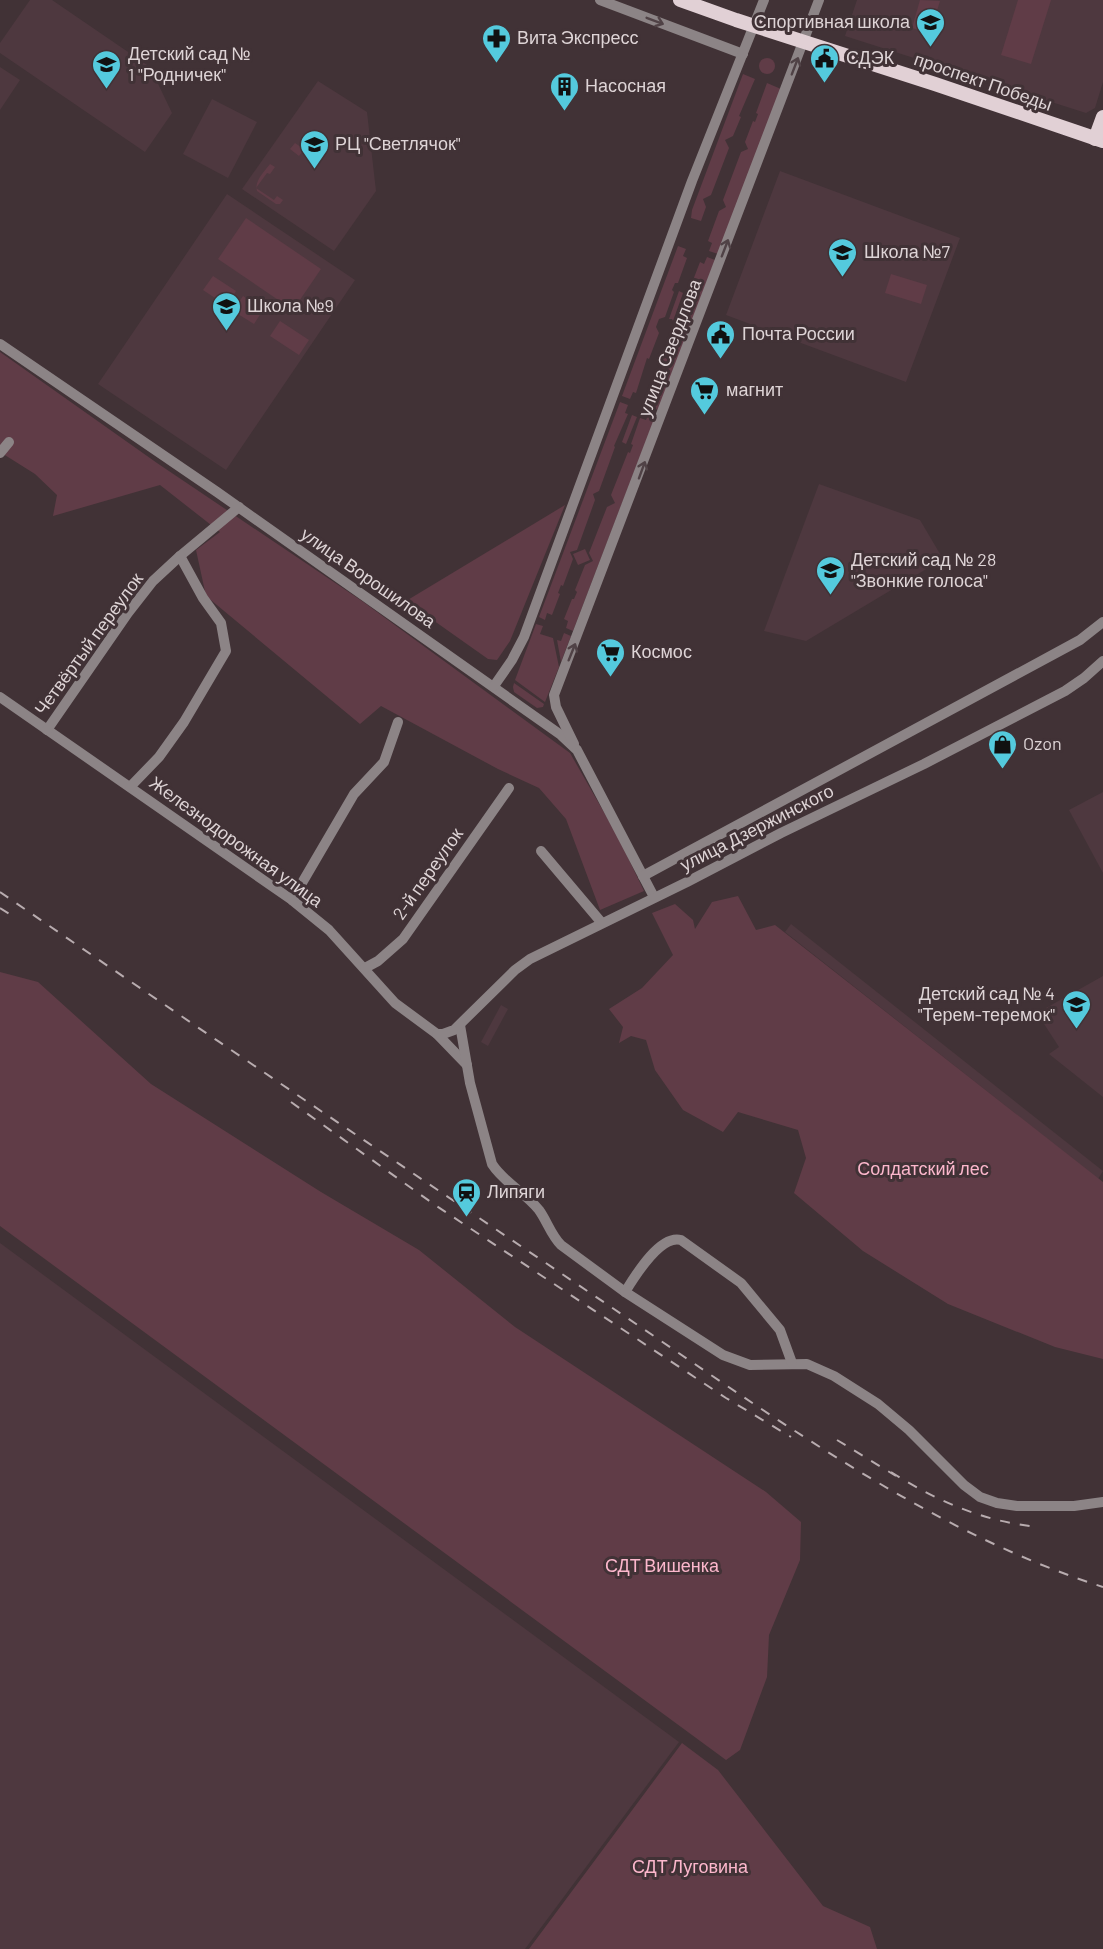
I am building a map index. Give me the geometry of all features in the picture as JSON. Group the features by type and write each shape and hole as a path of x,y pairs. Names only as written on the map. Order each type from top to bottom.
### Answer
{"main road":[{"name":"проспект Победы","path":"680,0 1099,140"},
{"path":"1099,140 1103,117"}],"street":[{"path":"600,0 743,54"},
{"name":"улица Свердлова","path":"494,686 509,666 524,637 693,181 764,0"},
{"name":"улица Свердлова","path":"577,750 556,707 554,695 819,0"},
{"name":"улица Ворошилова","path":"0,344 239,507 545,722 577,750 654,897"},
{"path":"0,453 9,442"},
{"name":"Четвёртый переулок","path":"47,730 128,613 153,581 239,507"},
{"path":"130,787 159,757 184,722 226,651 220,623 180,556"},
{"name":"улица Дзержинского","path":"644,876 1080,640 1103,622"},
{"name":"улица Дзержинского","path":"436,1034 448,1033 460,1025 515,970 530,959 924,764 1065,691 1103,661"},
{"name":"Железнодорожная улица","path":"0,697 292,900 329,930 395,1003 436,1034 467,1065"},
{"path":"292,900 354,794 384,762 398,722"},
{"name":"2-й переулок","path":"365,968 378,961 403,939 509,788"},
{"path":"541,851 601,922"},
{"path":"460,1025 488,1152 498,1174 540,1211 561,1245 625,1292 723,1355 750,1365 792,1363 820,1368 878,1404 909,1430 964,1485 980,1497 997,1503 1017,1506 1074,1506 1103,1502"},
{"path":"625,1292 640,1267 663,1244 672,1240 681,1240 741,1283 780,1330 792,1363"}],"shaded area":[{"name":"Детский сад № 1 \"Родничек\"","path":"30,0 52,0 150,67 172,113 145,152 0,53 0,43"},
{"path":"857,0 1103,0 1103,82 1095,108 1086,113 845,36"},
{"path":"0,67 20,80 0,110"},
{"name":"РЦ \"Светлячок\"","path":"318,81 367,112 376,191 334,251 242,189"},
{"path":"212,99 257,122 228,178 183,154"},
{"name":"Школа №7","path":"780,171 960,238 906,382 726,315"},
{"name":"Школа №9","path":"227,194 355,280 226,470 98,384"},
{"name":"Детский сад № 28 \"Звонкие голоса\"","path":"819,484 920,520 943,559 806,641 764,631"},
{"path":"1103,792 1103,873 1069,810"},
{"path":"791,924 1103,1171 1098,1179 785,932"},
{"name":"Детский сад № 4 \"Терем-теремок\"","path":"1103,976 1103,1097 1049,1054 1059,1047 1037,1013"},
{"path":"501,1005 508,1009 488,1046 481,1042"},
{"path":"0,1243 679,1742 525,1949 0,1949"}],"green space":[{"path":"920,0 940,1 930,33 912,28"},
{"path":"1018,0 1051,0 1031,64 1001,55"},
{"path":"767,58 775,66 767,74 759,66"},
{"path":"743,74 755,79 733,136 725,140 729,148 711,195 703,199 706,207 701,221 691,218 692,210"},
{"path":"767,83 781,89 718,254 709,251 712,243 708,241 719,211 726,207 723,200 741,152 748,149 745,142 758,114 756,113"},
{"path":"295,143 317,158 314,166 311,164 314,159 303,151 299,156 290,149"},
{"path":"270,164 275,167 270,174 267,173 256,187"},
{"path":"257,188 274,200 277,196 283,200 280,204 276,204 257,191"},
{"path":"246,218 321,269 293,310 218,259"},
{"path":"678,246 686,249 683,256 687,258 678,283 675,283 672,290 674,292 665,317 659,319 656,327 659,333 649,359 647,358 636,393 633,392 630,399 622,396"},
{"path":"707,257 715,260 658,410 651,407 653,400 648,398 658,372 660,373 663,365 661,363 671,339 675,338 679,328 677,323 692,289 690,288 700,262 704,264"},
{"path":"891,274 927,285 921,304 885,293"},
{"path":"213,276 236,291 227,306 203,290"},
{"path":"679,291 683,293 673,321 669,319"},
{"path":"243,296 263,310 254,324 233,311"},
{"path":"280,321 309,340 299,355 270,336"},
{"path":"0,352 157,463 362,601 570,753 617,835 644,891 600,910 566,819 539,788 498,769 381,706 360,724 206,596 196,550 220,532 160,485 53,516 57,495 35,474 0,452"},
{"path":"620,402 628,405 625,413 628,414 614,446 599,491 593,494 595,500 577,550 570,552 573,559 558,593 560,594 552,615 547,613 545,620 539,617"},
{"path":"649,413 656,415 573,631 566,628 568,621 564,619 577,592 575,590 585,565 593,561 589,553 607,507 615,503 611,495 628,452 630,453 640,418 646,420"},
{"path":"632,415 637,417 626,444 622,442"},
{"path":"565,505 510,641 497,660 488,659 406,601"},
{"path":"585,549 590,560 578,565 573,554"},
{"path":"536,624 543,626 540,634 553,638 559,667 545,702 515,680"},
{"path":"564,633 571,636 561,662 557,640 561,641"},
{"path":"514,683 544,704 543,707 537,708 514,692"},
{"name":"Солдатский лес","path":"738,896 756,930 775,925 1103,1182 1103,1359 1055,1347 948,1304 863,1251 794,1193 806,1158 798,1130 738,1112 723,1132 683,1110 655,1070 646,1040 631,1036 619,1043 623,1027 609,1009 642,988 673,955 652,913 675,904 693,920 695,929 712,902"},
{"name":"СДТ Вишенка","path":"0,972 38,982 151,1084 321,1192 419,1250 515,1327 766,1492 801,1522 800,1560 769,1635 767,1677 740,1750 726,1760 0,1226"},
{"name":"СДТ Луговина","path":"682,1743 718,1770 823,1906 870,1927 877,1949 529,1949"}],"railway":[{"path":"0,892 846,1464 972,1534 1037,1563 1103,1587"},
{"path":"0,908 16,918"},
{"path":"291,1102 435,1205 726,1398 791,1437"},
{"path":"837,1440 896,1476"},
{"path":"891,1472 944,1501 980,1515 1039,1527"}],"place":[{"name":"Спортивная школа","path":"931,48"},
{"name":"Вита Экспресс","path":"496,64"},
{"name":"СДЭК","path":"825,84"},
{"name":"Детский сад № 1 \"Родничек\"","path":"107,90"},
{"name":"Насосная","path":"564,112"},
{"name":"РЦ \"Светлячок\"","path":"314,170"},
{"name":"Школа №7","path":"843,278"},
{"name":"Школа №9","path":"226,332"},
{"name":"Почта России","path":"721,360"},
{"name":"магнит","path":"705,416"},
{"name":"Детский сад № 28 \"Звонкие голоса\"","path":"830,596"},
{"name":"Космос","path":"610,678"},
{"name":"Ozon","path":"1002,770"},
{"name":"Детский сад № 4 \"Терем-теремок\"","path":"1076,1030"},
{"name":"Липяги","path":"466,1218"}]}
